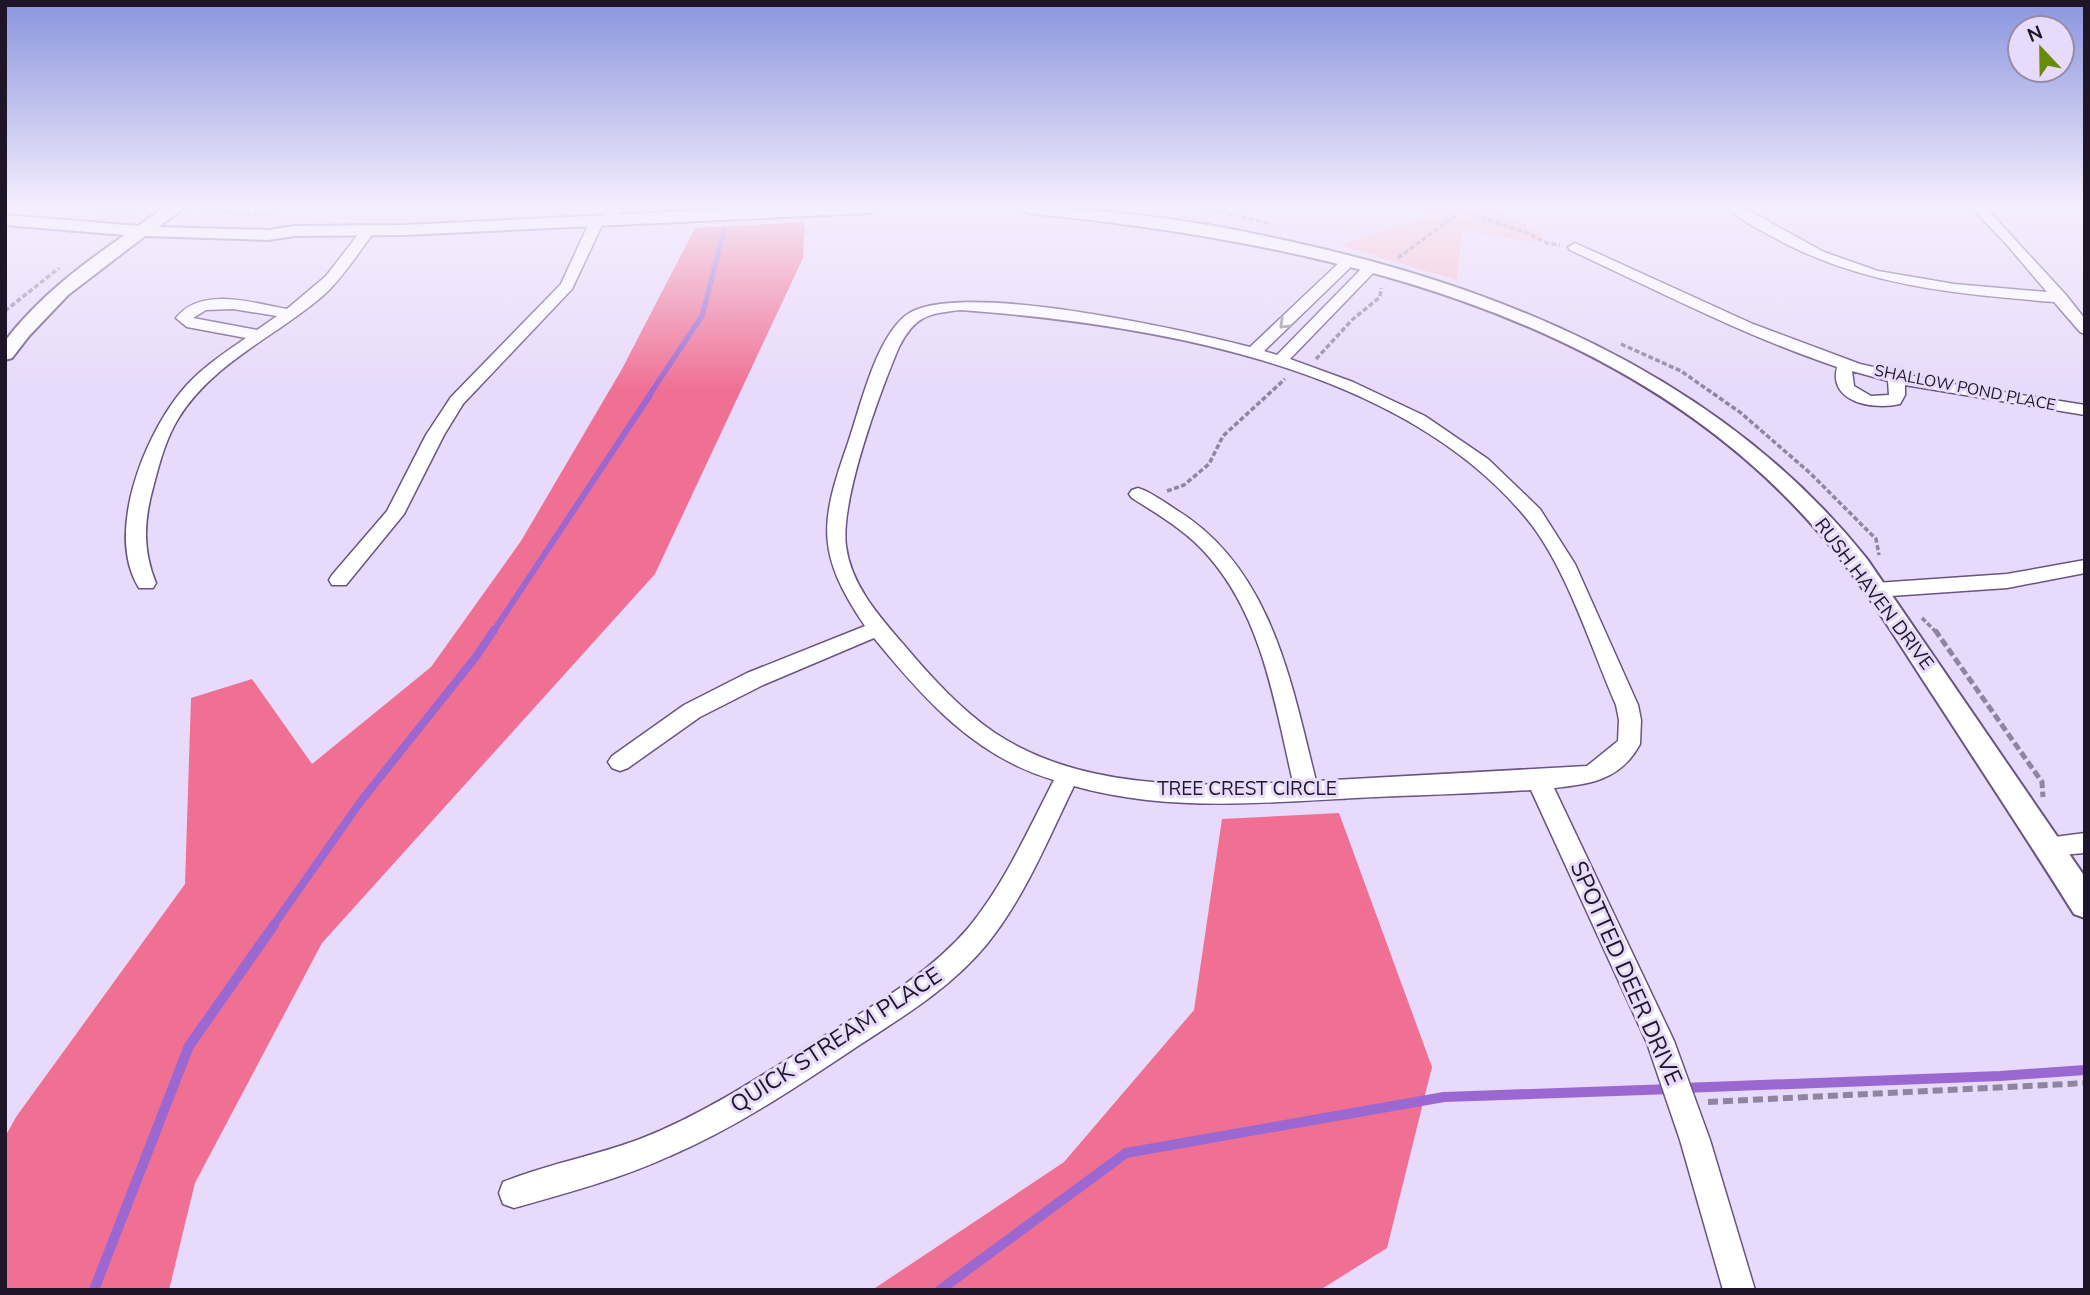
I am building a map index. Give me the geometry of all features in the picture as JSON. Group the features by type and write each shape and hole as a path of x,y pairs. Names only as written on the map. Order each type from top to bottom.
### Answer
{"street":[{"path":"5,354 29,323 60,293 92,268"},
{"path":"146,583 134,552 134,531 145,480 160,434 179,404 202,378 324,287 339,268"},
{"path":"339,580 395,514 435,435 457,401 567,286 575,268"},
{"path":"1253,354 1370,268"},
{"path":"1289,365 1372,268"},
{"name":"RUSH HAVEN DRIVE","path":"1391,268 1516,315 1581,343 1640,373 1696,410 1779,476 1884,590 2085,904"},
{"name":"SHALLOW POND PLACE","path":"1621,268 1757,331 1846,364 1896,377 2085,410"},
{"path":"1862,268 1924,285 2061,298"},
{"path":"2035,268 2085,329"},
{"path":"259,335 192,324 184,318 192,310 212,304 288,314"},
{"name":"TREE CREST CIRCLE","path":"960,306 1026,310 1124,323 1253,354 1388,402 1444,434 1515,493 1532,512 1561,553 1629,712 1629,744 1596,774 1539,781 1257,793 1172,792 1122,787 1067,776 1004,749 980,734 928,687 877,629 844,579 837,558 835,523 850,462 887,358 899,332 912,317 932,310 960,306"},
{"path":"1846,364 1843,376 1847,389 1868,401 1894,400 1897,395 1896,377"},
{"path":"1143,496 1214,547 1250,596 1269,646 1307,790"},
{"path":"1884,590 1998,584 2085,566"},
{"path":"620,762 692,711 755,679 877,629"},
{"name":"QUICK STREAM PLACE","path":"514,1193 610,1165 662,1145 721,1115 823,1053 932,979 953,962 993,915 1067,776"},
{"name":"SPOTTED DEER DRIVE","path":"1539,781 1660,1041 1740,1290"},
{"path":"2048,846 2085,843"}],"path":[{"path":"1143,496 1184,485 1199,473 1209,464 1223,436 1289,365 1315,360 1352,320 1380,297 1382,290 1374,276 1376,268"},
{"path":"1620,343 1687,375 1756,424 1805,466 1876,539 1884,590 1933,626 2042,782 2044,807"},
{"path":"1681,1102 2085,1083"}],"shaded area":[{"path":"674,268 798,268 655,574 322,943 195,1183 169,1290 5,1290 5,1137 16,1117 185,884 191,698 252,679 312,764 431,667 521,541 622,369"},
{"path":"1418,268 1458,268 1457,280"},
{"path":"1339,813 1432,1067 1387,1248 1320,1290 872,1290 1064,1162 1194,1010 1222,819"}],"waterway":[{"path":"648,397 702,316 714,268"},
{"path":"493,632 650,395"},
{"path":"273,926 361,801 475,658 494,630"},
{"path":"94,1290 189,1046 274,925"},
{"path":"1683,1088 2000,1076 2085,1070"},
{"path":"940,1290 1126,1153 1444,1097 1672,1089"}]}
